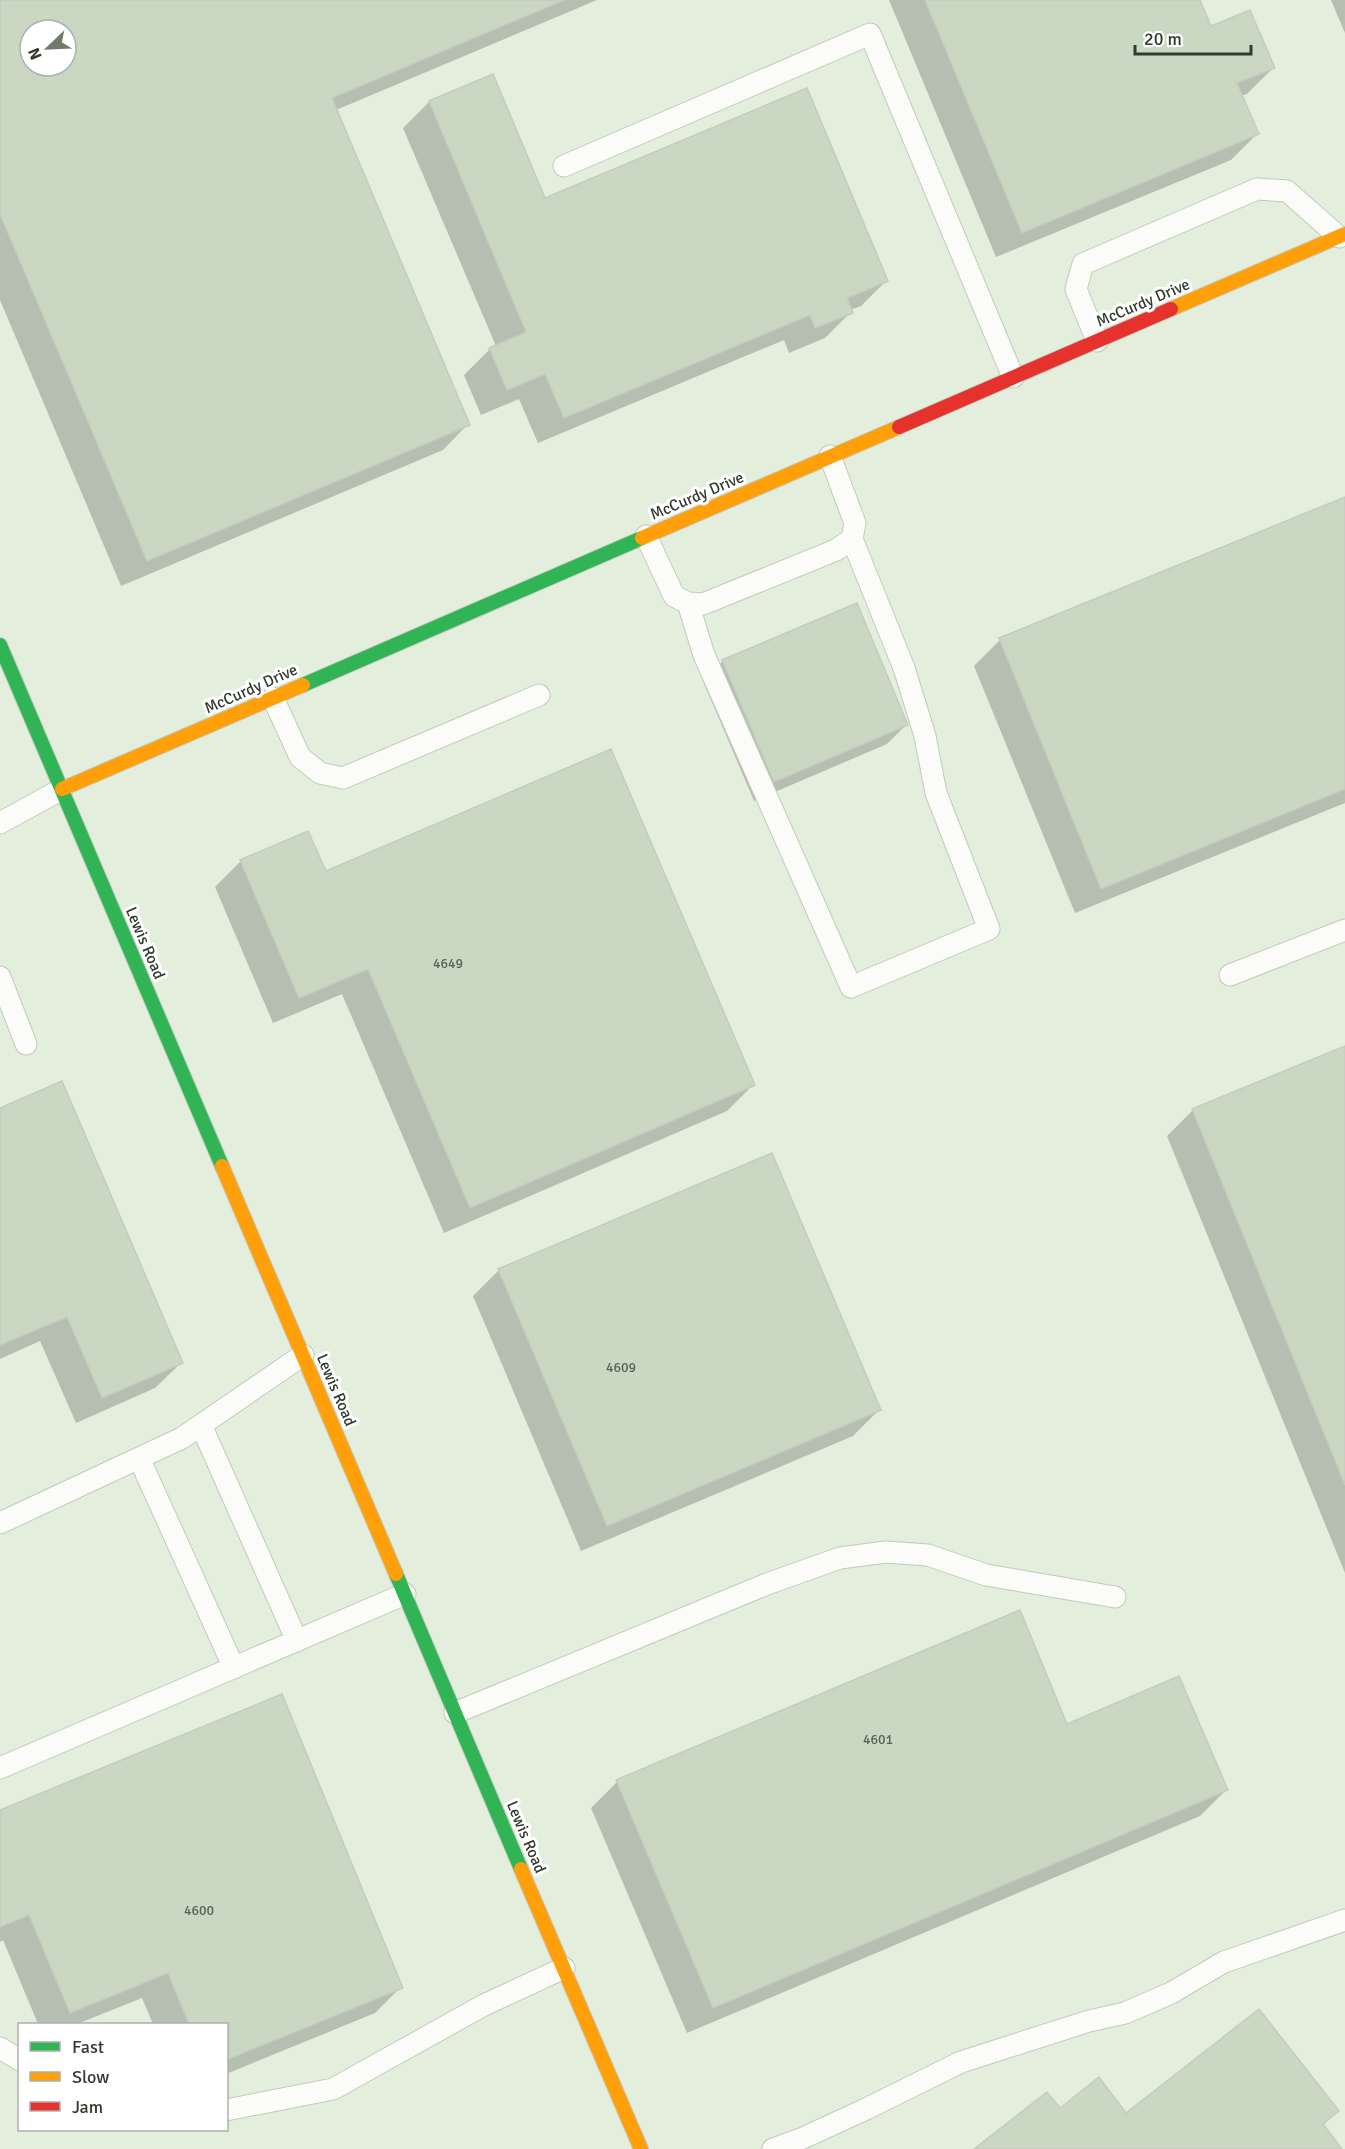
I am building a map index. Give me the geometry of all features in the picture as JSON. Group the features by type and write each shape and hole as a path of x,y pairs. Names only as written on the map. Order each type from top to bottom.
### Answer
{"street":[{"name":"McCurdy Drive","path":"62,789 1342,235"},
{"name":"Lewis Road","path":"0,645 640,2149"}],"lane":[{"path":"564,166 870,34 1013,377"},
{"path":"1096,341 1076,289 1083,264 1257,189 1287,191 1342,235"},
{"path":"688,603 704,656 851,987 989,929 936,794 924,736 904,668 852,539 855,523 830,456"},
{"path":"646,536 674,596 688,603 703,604 836,550 852,539"},
{"path":"273,698 300,756 320,773 343,778 538,695"},
{"path":"0,823 62,789"},
{"path":"1230,975 1345,930"},
{"path":"0,977 26,1044"},
{"path":"0,1523 182,1438 303,1355"},
{"path":"201,1425 297,1641"},
{"path":"139,1458 234,1668"},
{"path":"455,1713 767,1584 840,1557 886,1552 928,1555 986,1575 1115,1597"},
{"path":"0,1768 405,1594"},
{"path":"773,2149 866,2109 961,2062 1089,2021 1125,2013 1171,1993 1224,1962 1345,1920"},
{"path":"228,2110 333,2089 484,2005 564,1968"},
{"path":"0,2048 18,2059"}],"building":[{"path":"0,0 564,0 332,98 470,425 147,561 0,214"},
{"path":"925,0 1200,0 1211,26 1250,10 1275,68 1237,83 1259,134 1022,233"},
{"path":"493,74 545,198 807,88 888,281 847,298 853,313 815,328 810,315 564,418 545,374 507,390 489,348 526,332 429,101"},
{"path":"1345,497 1345,789 1101,889 999,638"},
{"path":"857,603 908,725 774,782 722,660"},
{"path":"611,749 755,1085 470,1208 368,969 299,998 240,860 308,831 326,871"},
{"path":"1345,1046 1345,1485 1192,1109"},
{"path":"62,1081 183,1363 102,1398 67,1317 0,1345 0,1108"},
{"path":"772,1153 881,1410 607,1526 498,1269"},
{"path":"1020,1610 1067,1724 1179,1676 1228,1790 713,2008 616,1780"},
{"path":"282,1694 403,1988 228,2059 228,2023 189,2023 168,1973 70,2013 29,1915 0,1927 0,1810"},
{"path":"1259,2009 1339,2111 1323,2124 1342,2149 974,2149 1047,2092 1060,2108 1099,2077 1126,2113"}],"traffic: fast":[{"path":"303,685 642,538"},
{"path":"0,645 222,1166"},
{"path":"396,1574 521,1869"}],"traffic: slow":[{"path":"1171,309 1345,234"},
{"path":"642,538 899,427"},
{"path":"62,789 303,685"},
{"path":"222,1166 396,1574"},
{"path":"521,1869 641,2149"}],"traffic: jam":[{"path":"899,427 1171,309"}]}
